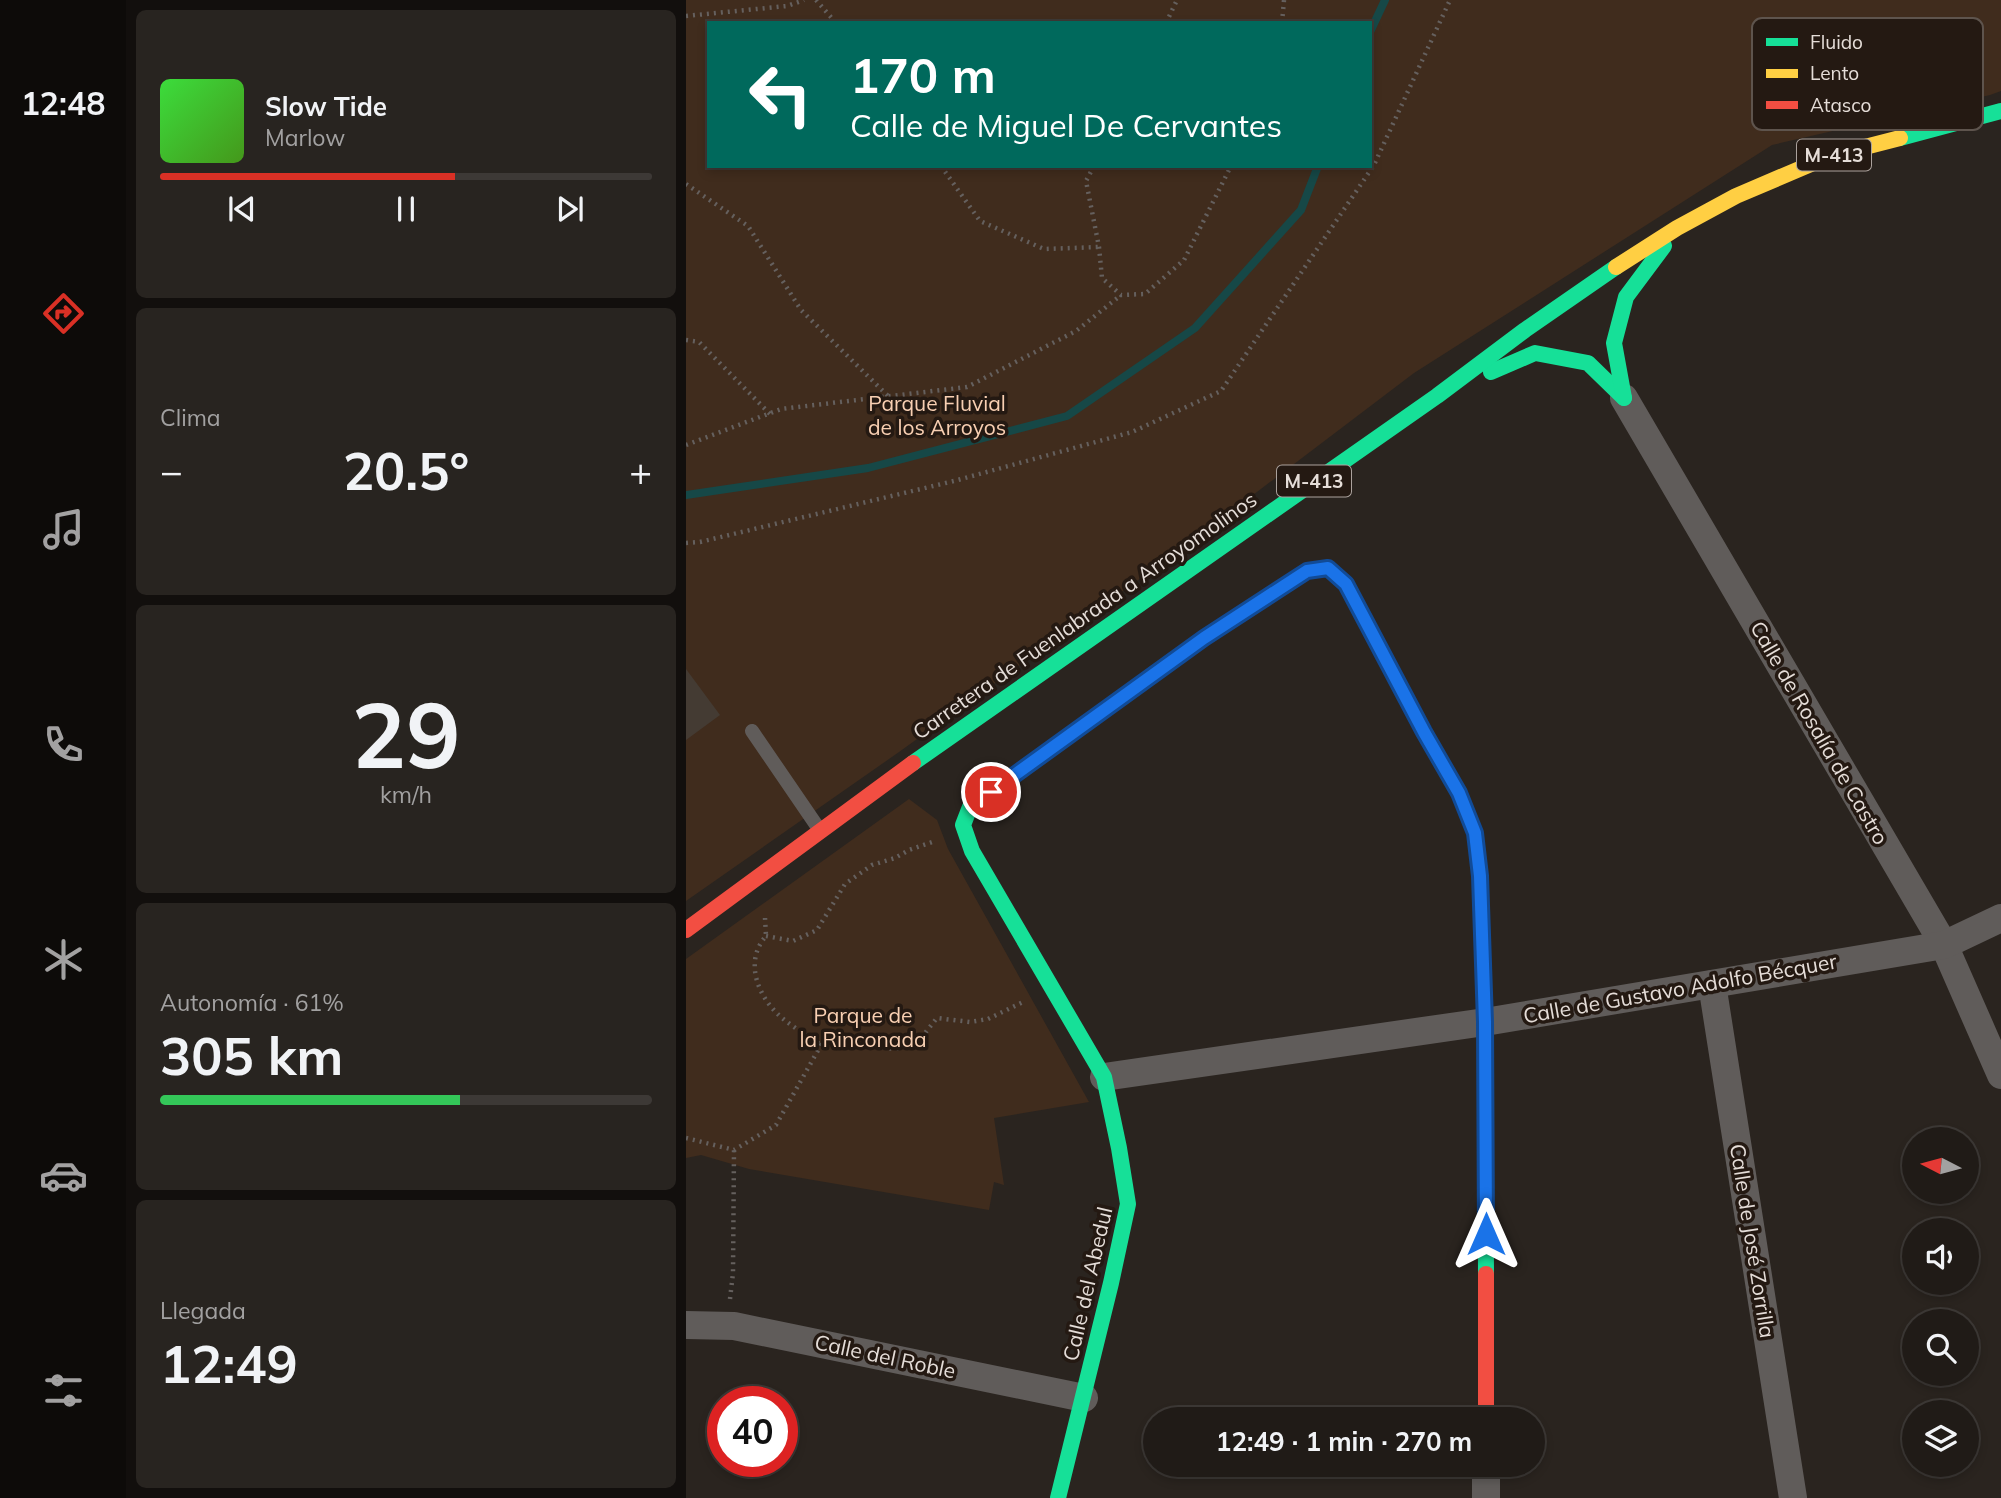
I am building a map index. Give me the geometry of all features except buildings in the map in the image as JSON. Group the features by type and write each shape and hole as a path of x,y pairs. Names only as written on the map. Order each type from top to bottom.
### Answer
{"street":[{"name":"Carretera de Fuenlabrada a Arroyomolinos","path":"1983,115 2001,110"},
{"name":"Carretera de Fuenlabrada a Arroyomolinos","path":"686,930 820,831 1159,589 1437,396 1593,282 1677,228 1736,197 1830,156 1927,130"},
{"path":"1624,398 1614,343 1626,297 1677,228"},
{"path":"1437,396 1535,353 1588,363 1624,398"},
{"name":"Calle de Rosalía de Castro","path":"1624,398 1944,945 2001,1075"},
{"path":"963,825 970,807 1204,638 1307,571 1328,568 1346,584 1459,793 1475,833 1480,876 1485,1022 1486,1407"},
{"name":"Calle del Abedul","path":"963,825 972,851 1104,1077 1128,1204 1084,1398 1058,1498"},
{"name":"Calle de Gustavo Adolfo Bécquer","path":"1104,1077 1485,1022 1944,945 2001,918"},
{"name":"Calle de José Zorrilla","path":"1712,984 1793,1498"},
{"name":"Calle del Roble","path":"686,1325 726,1326 1084,1398"},
{"path":"1486,1477 1486,1498"}],"lane":[{"path":"752,730 820,831"}],"path":[{"path":"686,16 787,6 804,0"},
{"path":"816,0 834,21"},
{"path":"1167,21 1177,0"},
{"path":"1282,21 1284,0"},
{"path":"686,543 700,542 954,481 1132,432 1221,391 1374,165 1450,0"},
{"path":"942,168 980,221 1044,249 1099,247"},
{"path":"1093,168 1086,181 1102,278 1121,295"},
{"path":"686,445 781,409 967,387 1076,331 1121,295 1146,294 1184,260 1230,168"},
{"path":"686,184 748,226 801,310 888,396"},
{"path":"686,340 699,342 769,414"},
{"path":"766,936 793,941 817,930 845,884 872,864 895,858 935,841 963,825"},
{"path":"765,918 766,936 757,946 753,968 759,989 779,1015 821,1045 848,1043 895,1049 917,1043 937,1018 970,1022 988,1019 1034,997"},
{"path":"686,1138 734,1150 776,1125 821,1045"},
{"path":"726,1326 733,1273 734,1150"}],"green space":[{"name":"Parque Fluvial de los Arroyos","path":"686,0 2001,0 2001,91 1983,97 1983,18 1752,18 1752,130 1837,130 1772,145 1414,373 1191,542 686,901"},
{"name":"Parque de la Rinconada","path":"909,799 937,820 948,849 1089,1102 994,1118 1004,1185 994,1182 989,1210 749,1169 701,1155 686,1158 686,959"}],"waterway":[{"path":"1372,28 1385,0"},
{"path":"686,495 868,468 1067,416 1195,328 1301,210 1317,168"}],"traffic: fast":[{"path":"1983,116 2001,111"},
{"path":"1900,138 1930,130"},
{"path":"1624,398 1614,343 1626,297 1664,246"},
{"path":"913,763 1437,396 1616,267"},
{"path":"1491,372 1535,353 1588,363 1624,398"},
{"path":"1371,631 1459,793 1475,833 1480,876 1485,1022 1486,1274"},
{"path":"1058,1498 1128,1204 1104,1077 972,851 963,825 970,807 1096,716"}],"traffic: slow":[{"path":"1616,267 1677,228 1736,196 1830,156 1900,138"}],"traffic: jam":[{"path":"1096,716 1204,638 1307,571 1328,568 1346,584 1371,631"},
{"path":"686,930 913,763"},
{"path":"1486,1274 1486,1407"}],"route":[{"path":"991,792 1204,638 1307,571 1328,568 1346,584 1459,793 1475,833 1480,876 1485,1022 1486,1234"}]}
